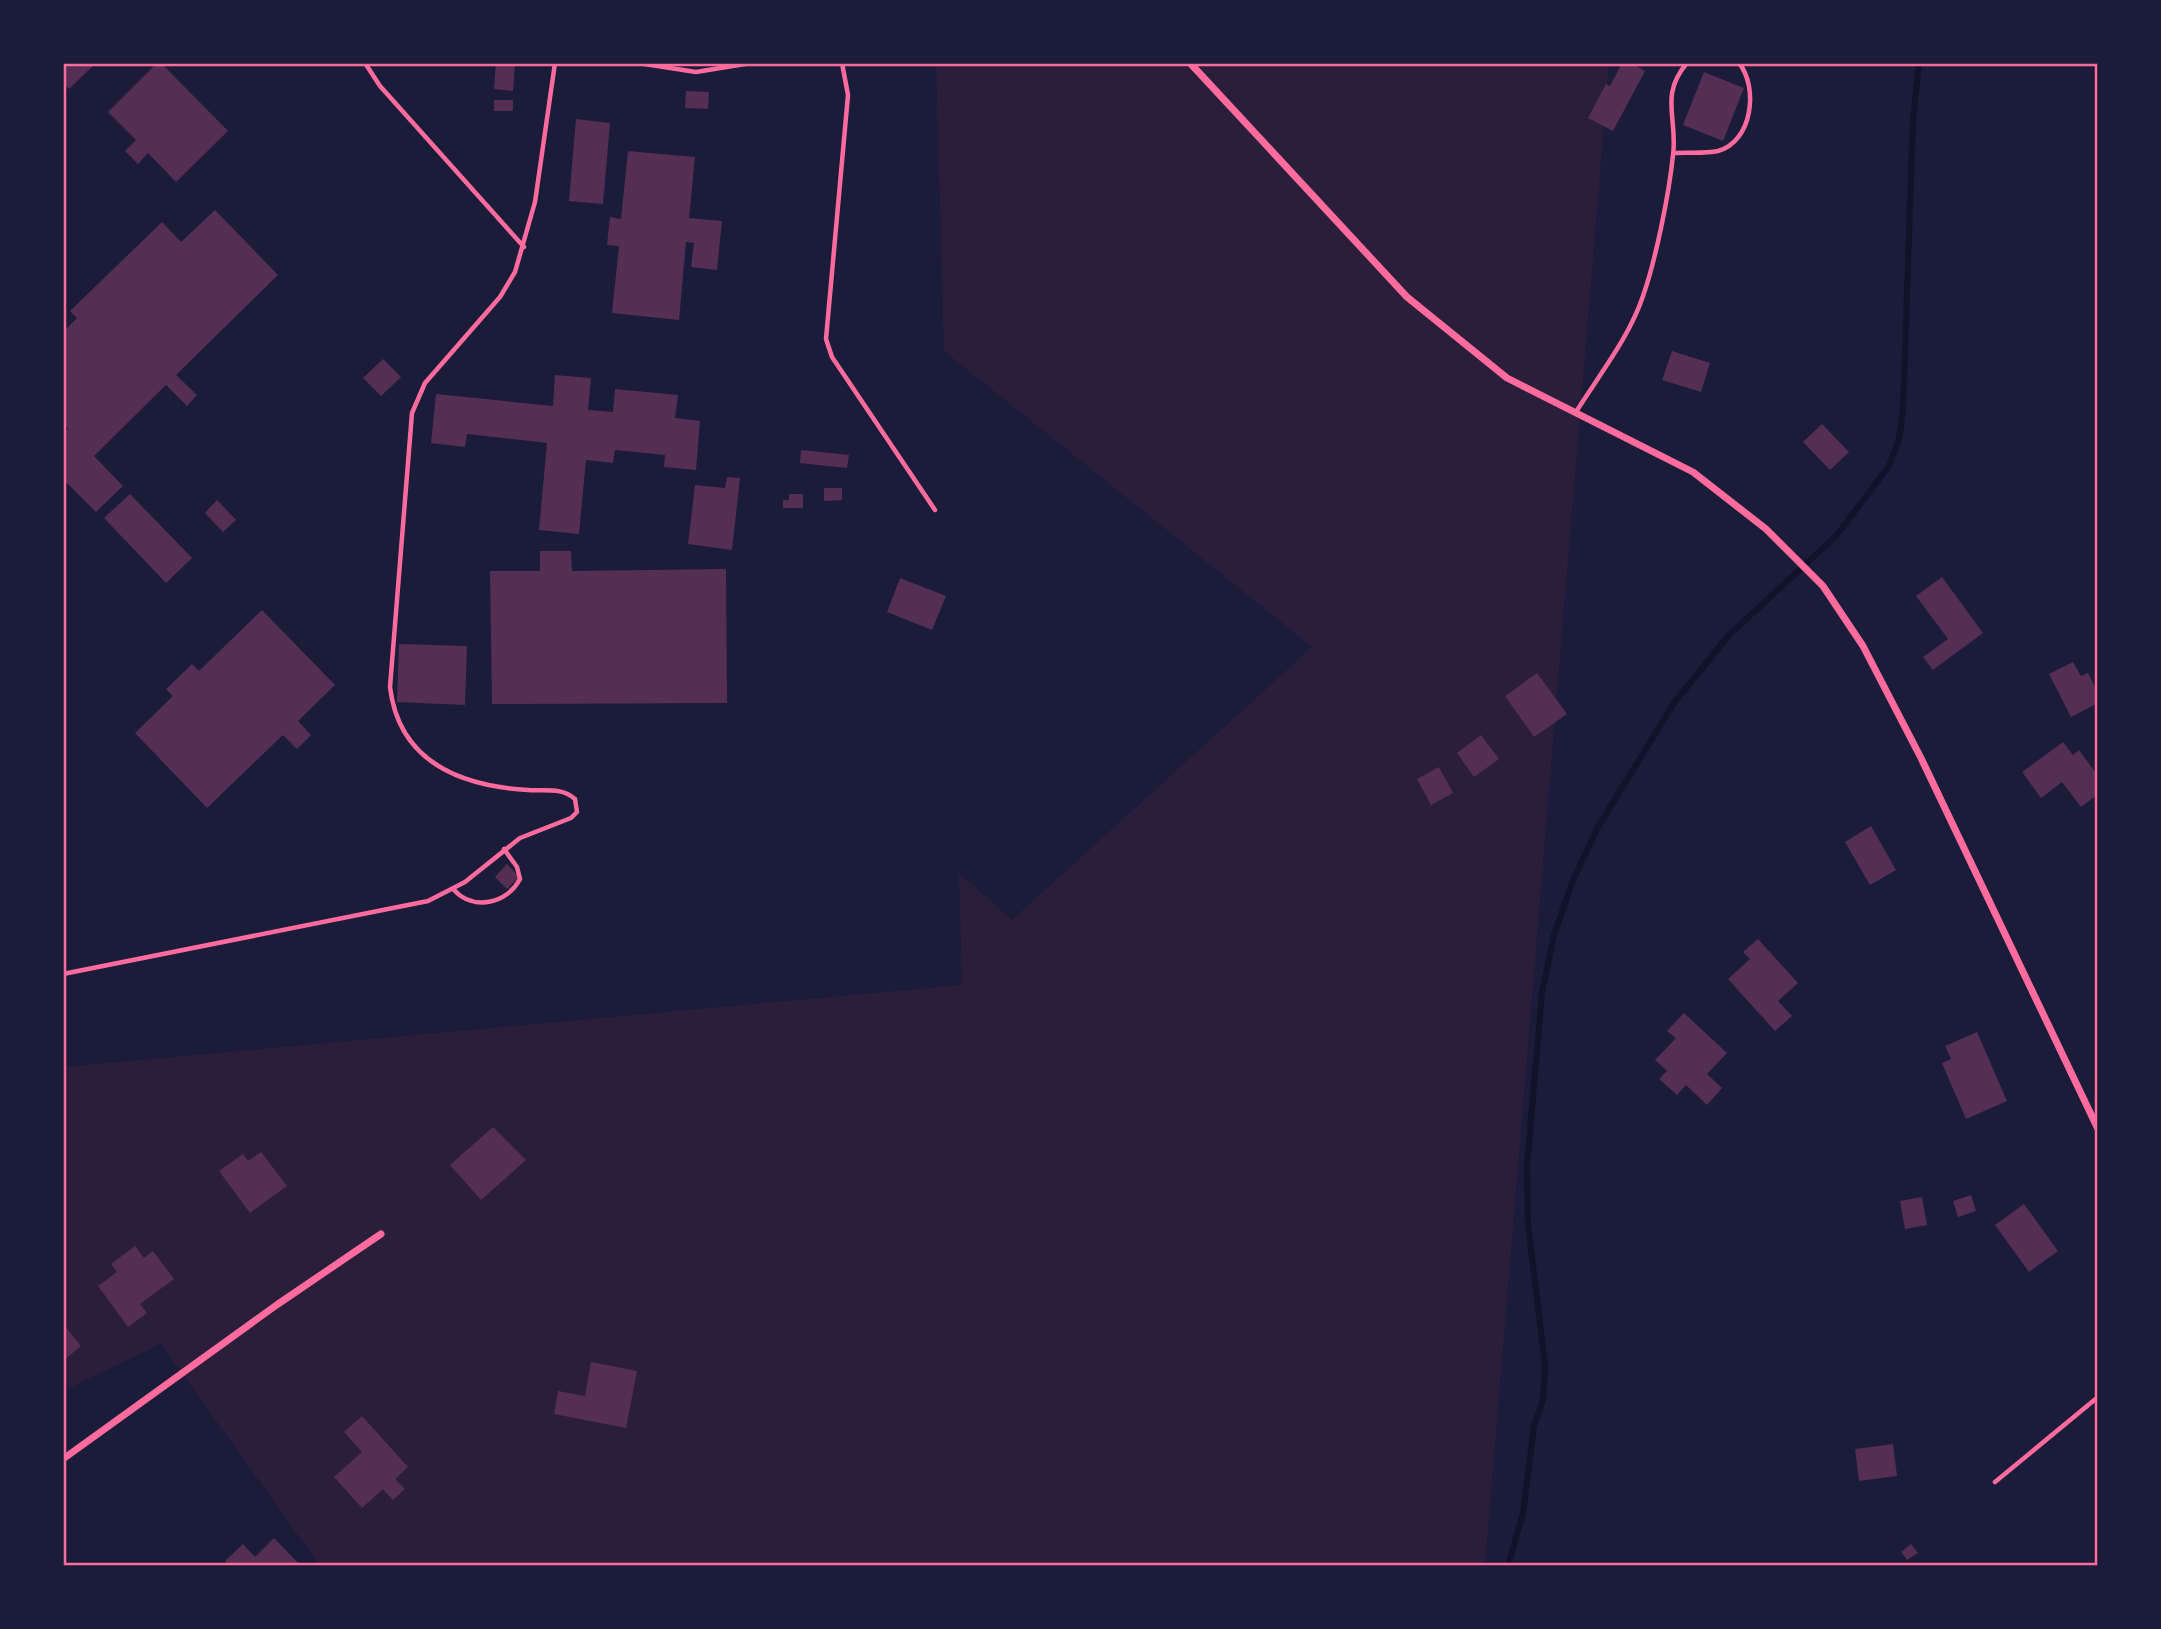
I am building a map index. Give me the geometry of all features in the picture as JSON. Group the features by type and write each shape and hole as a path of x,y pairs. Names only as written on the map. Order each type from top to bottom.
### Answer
{"street":[{"path":"1189,63 1407,297 1507,378 1693,472 1766,529 1823,586 1863,646 1921,758 2098,1129"},
{"path":"63,1459 278,1304 381,1234"}],"lane":[{"path":"365,63 380,86 524,247"},
{"path":"63,974 428,901 454,889 525,835 571,818 579,808 575,799 559,791 506,788 465,778 432,762 407,739 395,714 390,687 412,413 425,383 444,358 500,297 515,272 535,202 555,63"},
{"path":"638,63 696,72 751,63"},
{"path":"842,63 848,94 826,340 832,357 935,510"},
{"path":"1575,413 1632,324 1644,295 1674,153 1671,94 1676,78 1687,63"},
{"path":"1674,153 1717,151 1739,137 1746,122 1750,88 1746,72 1739,63"},
{"path":"454,889 467,901 489,902 506,895 520,879 517,867 504,849"},
{"path":"1995,1482 2098,1397"}],"shaded area":[{"path":"936,63 1609,63 1485,1566 320,1566 161,1344 63,1391 63,1067 962,985 959,873 1012,920 1312,647 944,351"}],"building":[{"path":"63,63 96,63 69,89 63,83"},
{"path":"157,63 161,63 228,131 176,182 148,153 138,164 125,151 136,140 108,112"},
{"path":"496,63 515,63 513,91 494,89"},
{"path":"1622,63 1631,63 1645,71 1613,131 1588,118 1606,84 1610,86"},
{"path":"1704,72 1744,88 1723,141 1683,125"},
{"path":"686,91 709,92 708,109 685,108"},
{"path":"494,100 513,100 513,111 494,111"},
{"path":"576,119 610,123 603,204 569,201"},
{"path":"628,151 695,157 689,218 722,221 717,270 691,267 694,243 686,242 679,320 612,313 619,246 607,245 610,217 621,219"},
{"path":"215,210 278,275 176,375 197,395 187,406 166,385 94,456 123,486 96,512 63,479 63,434 68,429 63,423 63,332 77,318 70,311 162,222 181,242"},
{"path":"1672,351 1710,363 1701,392 1662,380"},
{"path":"383,359 401,377 381,396 363,378"},
{"path":"555,375 591,378 588,410 613,412 615,389 678,395 675,418 700,421 696,470 664,467 665,455 615,450 613,463 586,460 579,534 539,530 547,443 467,434 465,447 431,443 436,394 553,406"},
{"path":"1822,424 1849,452 1830,470 1803,442"},
{"path":"801,450 849,455 847,468 800,463"},
{"path":"727,477 740,478 732,550 688,544 695,485 725,488"},
{"path":"824,488 842,488 842,500 824,501"},
{"path":"130,494 192,558 166,583 104,518"},
{"path":"789,494 803,494 803,508 783,508 783,500 789,500"},
{"path":"217,500 236,520 223,532 205,513"},
{"path":"540,551 571,551 572,571 726,569 727,703 492,704 490,571 540,571"},
{"path":"1942,577 1983,633 1933,670 1923,657 1948,639 1916,596"},
{"path":"900,578 946,596 932,630 887,612"},
{"path":"262,610 335,685 298,721 311,735 297,749 283,735 207,808 135,733 173,696 166,689 192,664 199,671"},
{"path":"399,644 467,646 465,705 397,702"},
{"path":"2073,662 2081,676 2088,673 2098,693 2098,703 2071,717 2049,674"},
{"path":"1537,673 1567,714 1534,737 1505,696"},
{"path":"1481,735 1499,759 1474,777 1457,753"},
{"path":"2063,742 2073,755 2079,750 2098,776 2098,794 2081,807 2062,782 2041,798 2022,772"},
{"path":"1439,767 1453,793 1431,805 1417,779"},
{"path":"1871,826 1896,870 1870,885 1845,842"},
{"path":"507,864 519,877 507,889 495,877"},
{"path":"1758,939 1798,983 1778,1001 1792,1016 1775,1031 1728,979 1750,959 1743,952"},
{"path":"1684,1013 1727,1053 1707,1074 1722,1088 1707,1105 1686,1085 1677,1095 1659,1079 1667,1071 1655,1060 1676,1038 1667,1031"},
{"path":"1977,1032 2007,1101 1966,1119 1942,1063 1951,1059 1945,1046"},
{"path":"493,1127 526,1160 481,1200 450,1165"},
{"path":"261,1152 287,1186 250,1213 219,1171 243,1154 248,1161"},
{"path":"1971,1195 1976,1211 1958,1217 1953,1201"},
{"path":"1922,1197 1927,1225 1905,1229 1900,1201"},
{"path":"2024,1204 2058,1251 2029,1272 1995,1225"},
{"path":"135,1246 144,1258 153,1251 174,1279 140,1304 147,1313 128,1327 98,1286 117,1272 111,1264"},
{"path":"63,1324 81,1346 63,1361"},
{"path":"591,1362 637,1371 626,1428 554,1414 558,1391 585,1396"},
{"path":"362,1416 408,1467 395,1479 405,1489 393,1500 383,1489 362,1508 334,1477 362,1452 344,1432"},
{"path":"1893,1444 1897,1476 1859,1481 1855,1449"},
{"path":"274,1538 301,1566 230,1566 225,1561 243,1544 255,1557"},
{"path":"1911,1544 1918,1553 1907,1560 1901,1552"}],"waterway":[{"path":"1508,1566 1523,1513 1534,1426 1543,1400 1545,1365 1528,1224 1527,1166 1542,992 1554,935 1573,880 1598,827 1674,703 1729,635 1836,536 1889,466 1899,439 1903,410 1913,119 1919,63"}]}
